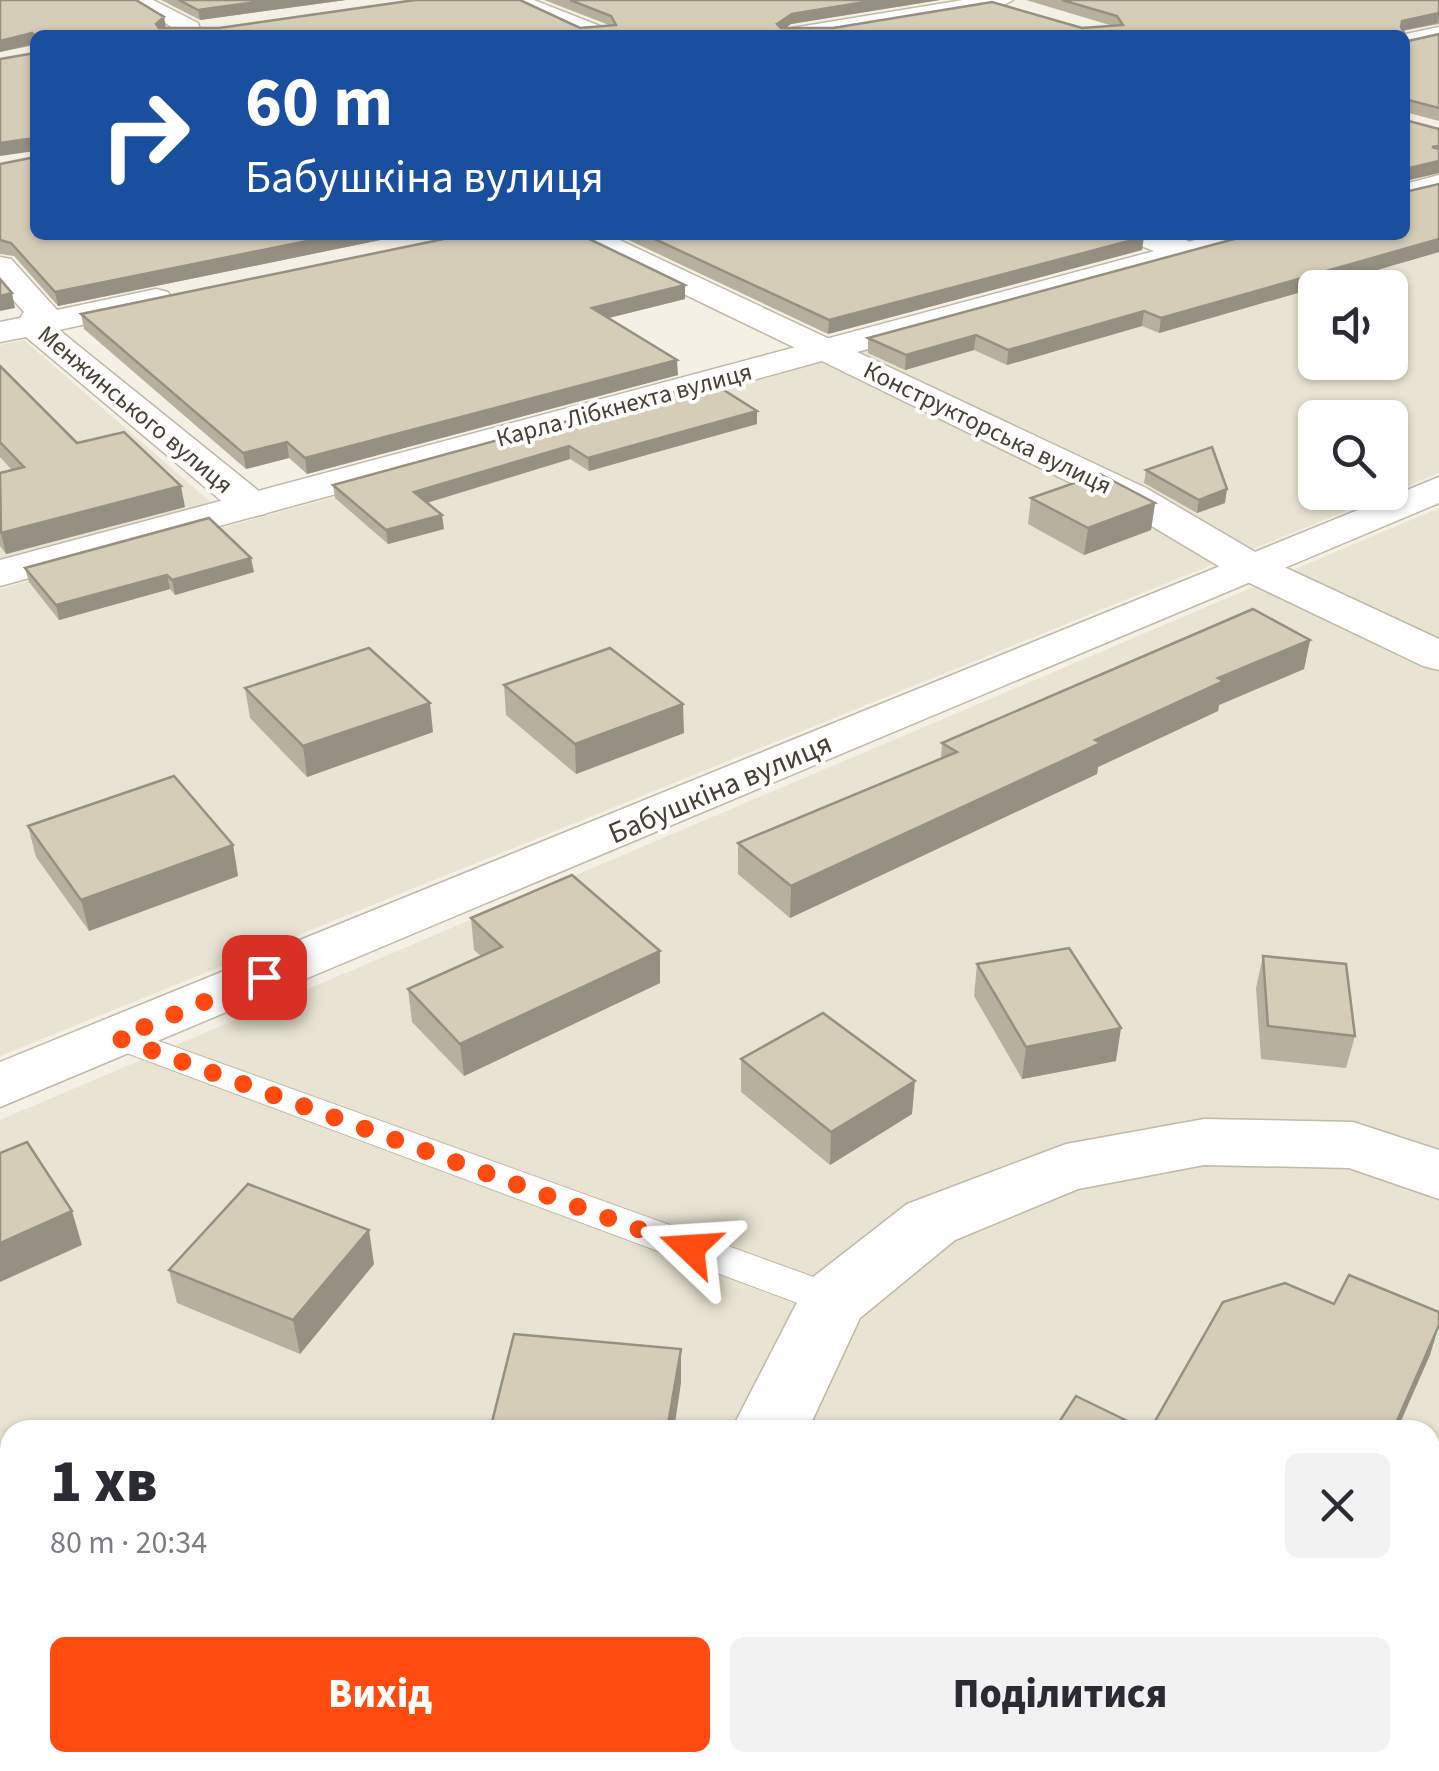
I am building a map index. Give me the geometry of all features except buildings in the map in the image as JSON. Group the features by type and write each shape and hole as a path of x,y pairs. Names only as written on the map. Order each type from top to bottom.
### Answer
{"street":[{"path":"136,0 190,30"},
{"path":"515,0 590,30"},
{"path":"822,30 993,1 1024,11"},
{"path":"1410,40 1439,34"},
{"path":"1410,192 1439,184"},
{"name":"Конструкторська вулиця","path":"595,240 1132,497 1252,568 1439,656"},
{"path":"1153,240 1186,252"},
{"name":"Карла Лібкнехта вулиця","path":"0,573 1230,240"},
{"name":"Менжинського вулиця","path":"0,266 41,312 16,328 250,505"},
{"path":"16,328 184,294"},
{"name":"Бабушкіна вулиця","path":"0,1086 1439,489"},
{"path":"774,1420 833,1300 931,1222 1066,1168 1204,1142 1353,1145 1439,1175"}],"lane":[{"path":"118,1038 833,1300"}],"shaded area":[{"path":"1439,196 1439,473 1408,486 1408,400 1298,400 1298,510 1348,510 1248,551 855,353 1274,240 1410,240 1410,229"},
{"path":"24,340 215,506 0,563 0,345"},
{"path":"825,362 1115,501 1219,562 0,1056 0,589"},
{"path":"1439,508 1439,1420 0,1420 0,1120"}],"route":[{"path":"264,977 118,1038 690,1248"}]}
